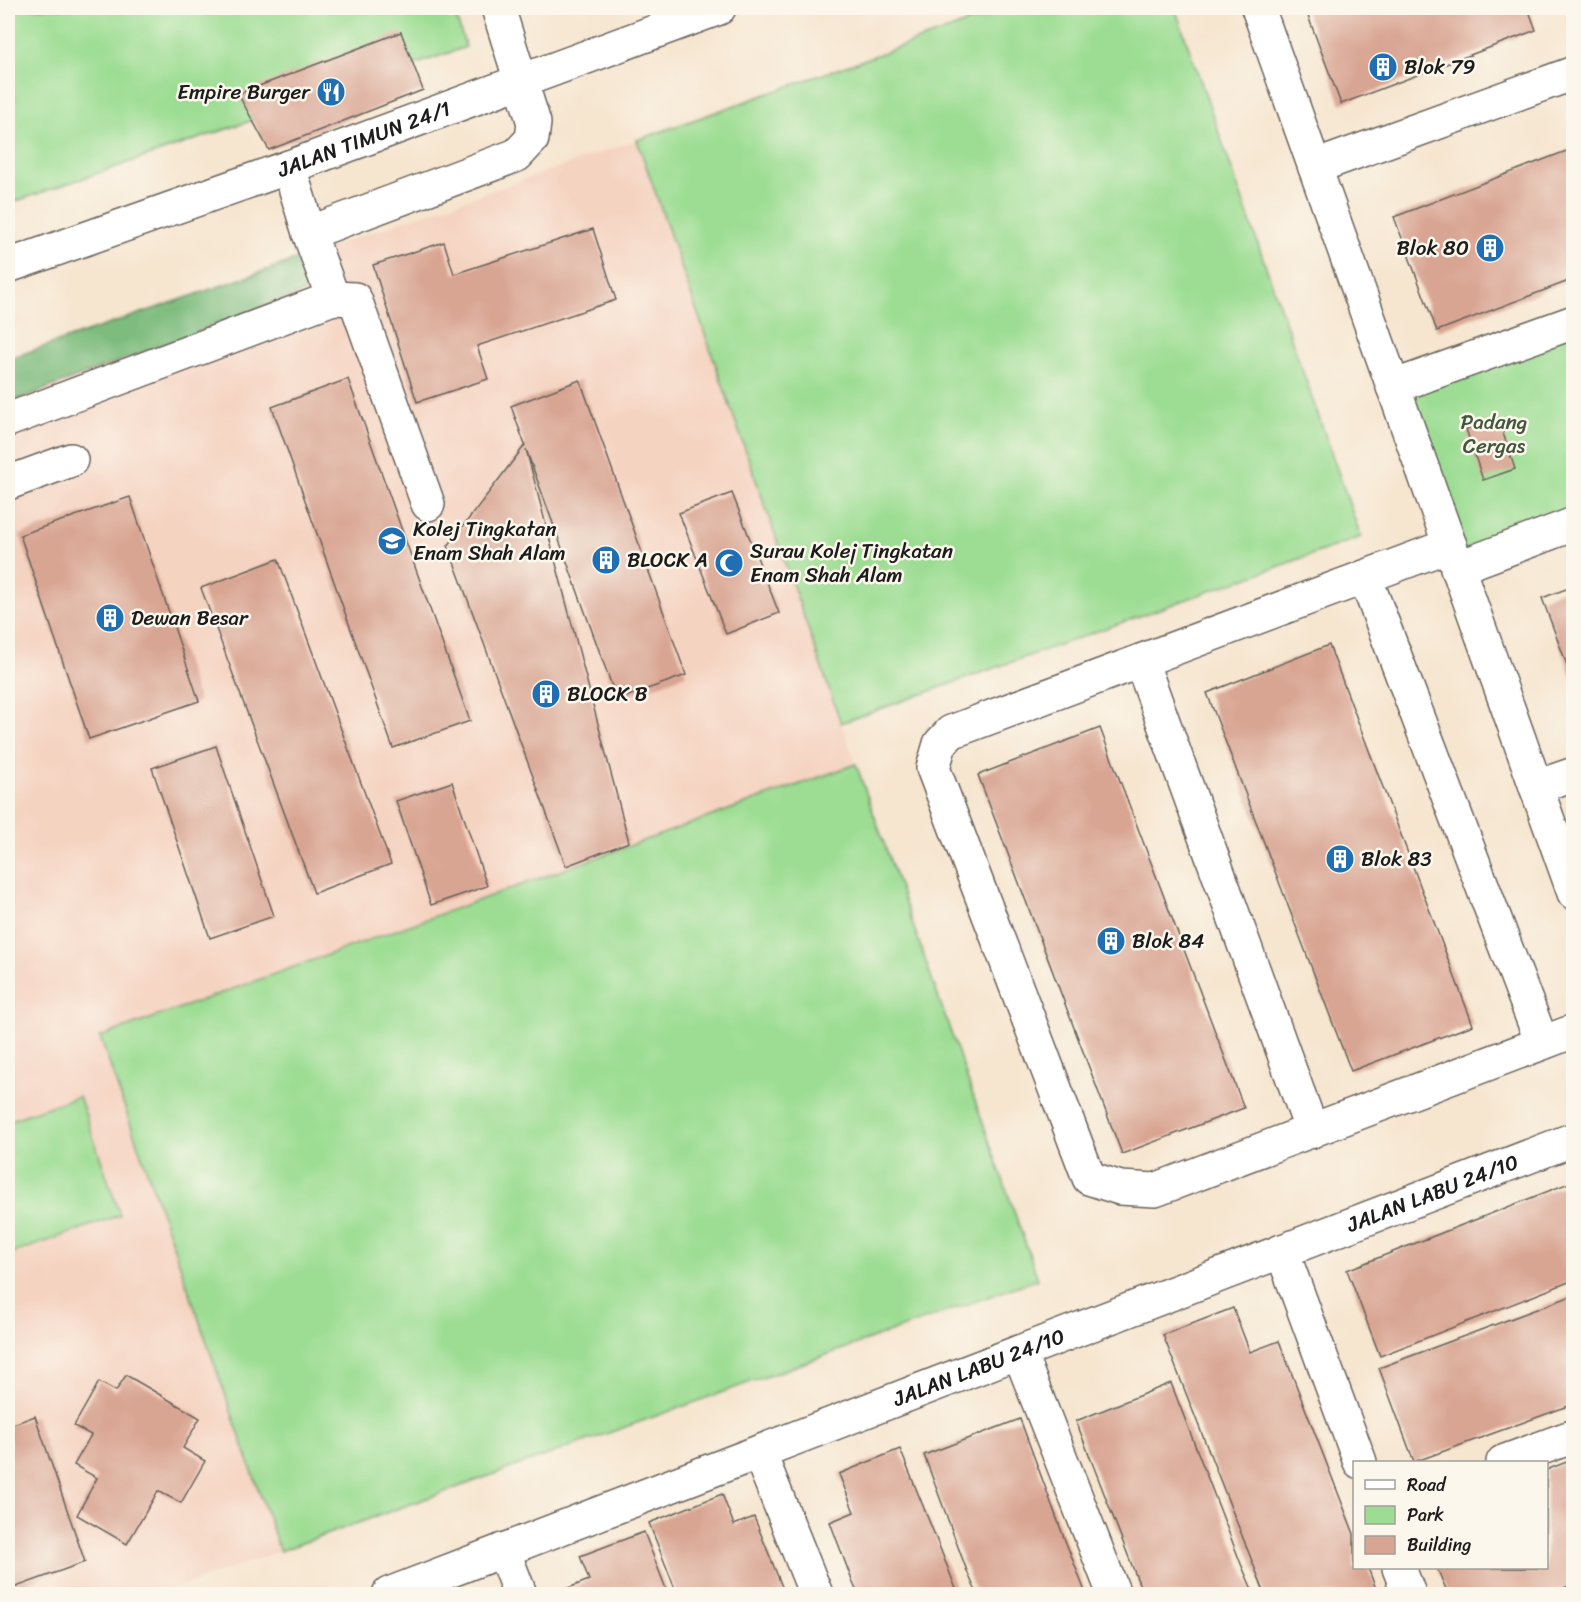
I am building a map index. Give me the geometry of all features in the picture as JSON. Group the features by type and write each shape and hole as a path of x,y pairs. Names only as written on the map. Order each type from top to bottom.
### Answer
{"street":[{"path":"309,233 517,155 532,139 534,123 498,8"},
{"name":"JALAN TIMUN 24/1","path":"8,266 289,167 719,8"},
{"path":"1258,8 1574,893"},
{"path":"1315,167 1574,74"},
{"path":"289,167 309,233 333,298"},
{"path":"8,420 333,298 355,299 428,504"},
{"path":"1393,387 1574,322"},
{"path":"8,483 71,460"},
{"path":"1574,524 1365,577 951,732 940,744 933,768 1089,1178 1120,1188 1155,1190 1574,1031"},
{"path":"1365,577 1542,1043"},
{"path":"1141,661 1312,1131"},
{"path":"1536,788 1574,774"},
{"name":"JALAN LABU 24/10","path":"389,1594 1569,1141"},
{"path":"1282,1251 1360,1461"},
{"path":"1019,1352 1114,1594"},
{"path":"1506,1461 1574,1436"},
{"path":"759,1452 816,1594"},
{"path":"503,1550 520,1594"},
{"path":"1399,1569 1409,1594"}],"shaded area":[{"name":"Kolej Tingkatan Enam Shah Alam","path":"637,140 856,764 100,1037 280,1551 159,1594 8,1594 8,359"}],"green space":[{"path":"8,8 453,8 466,47 8,204"},
{"path":"1009,8 1175,8 1361,537 841,723 637,140"},
{"path":"304,257 309,290 8,403 8,359"},
{"name":"Padang Cergas","path":"1573,322 1573,524 1457,568 1393,387"},
{"path":"856,764 1038,1279 280,1551 100,1037"},
{"path":"79,1096 120,1215 8,1255 8,1121"}],"building":[{"name":"Blok 79","path":"1305,8 1528,8 1536,30 1341,104"},
{"name":"Empire Burger","path":"401,32 423,90 269,150 238,94"},
{"name":"Blok 80","path":"1574,148 1574,279 1437,331 1394,217"},
{"path":"593,229 616,300 477,346 488,379 417,402 373,265 444,242 454,274"},
{"path":"348,379 470,721 393,748 272,407"},
{"path":"580,380 686,675 617,700 526,449 629,842 566,866 448,546 525,445 511,406"},
{"path":"1498,418 1515,469 1483,480 1466,429"},
{"name":"Surau Kolej Tingkatan Enam Shah Alam","path":"732,493 779,613 726,634 679,513"},
{"name":"Dewan Besar","path":"130,497 199,701 89,739 20,535"},
{"path":"278,559 391,864 314,893 201,588"},
{"path":"1574,586 1574,681 1573,681 1542,598"},
{"name":"Blok 83","path":"1329,645 1473,1025 1351,1071 1207,693"},
{"name":"Blok 84","path":"1100,728 1244,1108 1122,1154 978,775"},
{"path":"216,746 274,916 210,938 152,768"},
{"path":"452,782 487,886 431,905 396,801"},
{"path":"1574,1181 1574,1280 1380,1356 1347,1270"},
{"path":"1574,1295 1574,1404 1414,1461 1379,1368"},
{"path":"1233,1308 1250,1352 1279,1341 1353,1531 1353,1569 1368,1569 1378,1594 1265,1594 1163,1335"},
{"path":"126,1375 200,1418 183,1448 205,1461 181,1503 158,1491 127,1544 77,1515 97,1478 74,1465 91,1435 74,1426 99,1382 116,1391"},
{"path":"1171,1383 1254,1594 1143,1594 1076,1421"},
{"path":"35,1416 85,1562 8,1590 8,1426"},
{"path":"1020,1419 1086,1594 977,1594 967,1571 924,1455"},
{"path":"900,1449 958,1594 858,1594 853,1583 830,1522 854,1512 839,1474"},
{"path":"1574,1459 1574,1584 1548,1594 1448,1594 1437,1569 1548,1569 1548,1469"},
{"path":"722,1494 734,1525 754,1517 785,1594 677,1594 649,1523"},
{"path":"644,1532 668,1594 559,1594 558,1592 589,1580 580,1556"}],"place":[{"name":"Blok 79","path":"1383,67"},
{"name":"Empire Burger","path":"331,92"},
{"name":"Blok 80","path":"1490,248"},
{"name":"Kolej Tingkatan Enam Shah Alam","path":"392,541"},
{"name":"BLOCK A","path":"606,560"},
{"name":"Surau Kolej Tingkatan Enam Shah Alam","path":"729,563"},
{"name":"Dewan Besar","path":"110,618"},
{"name":"BLOCK B","path":"546,694"},
{"name":"Blok 83","path":"1340,859"},
{"name":"Blok 84","path":"1111,941"}]}
